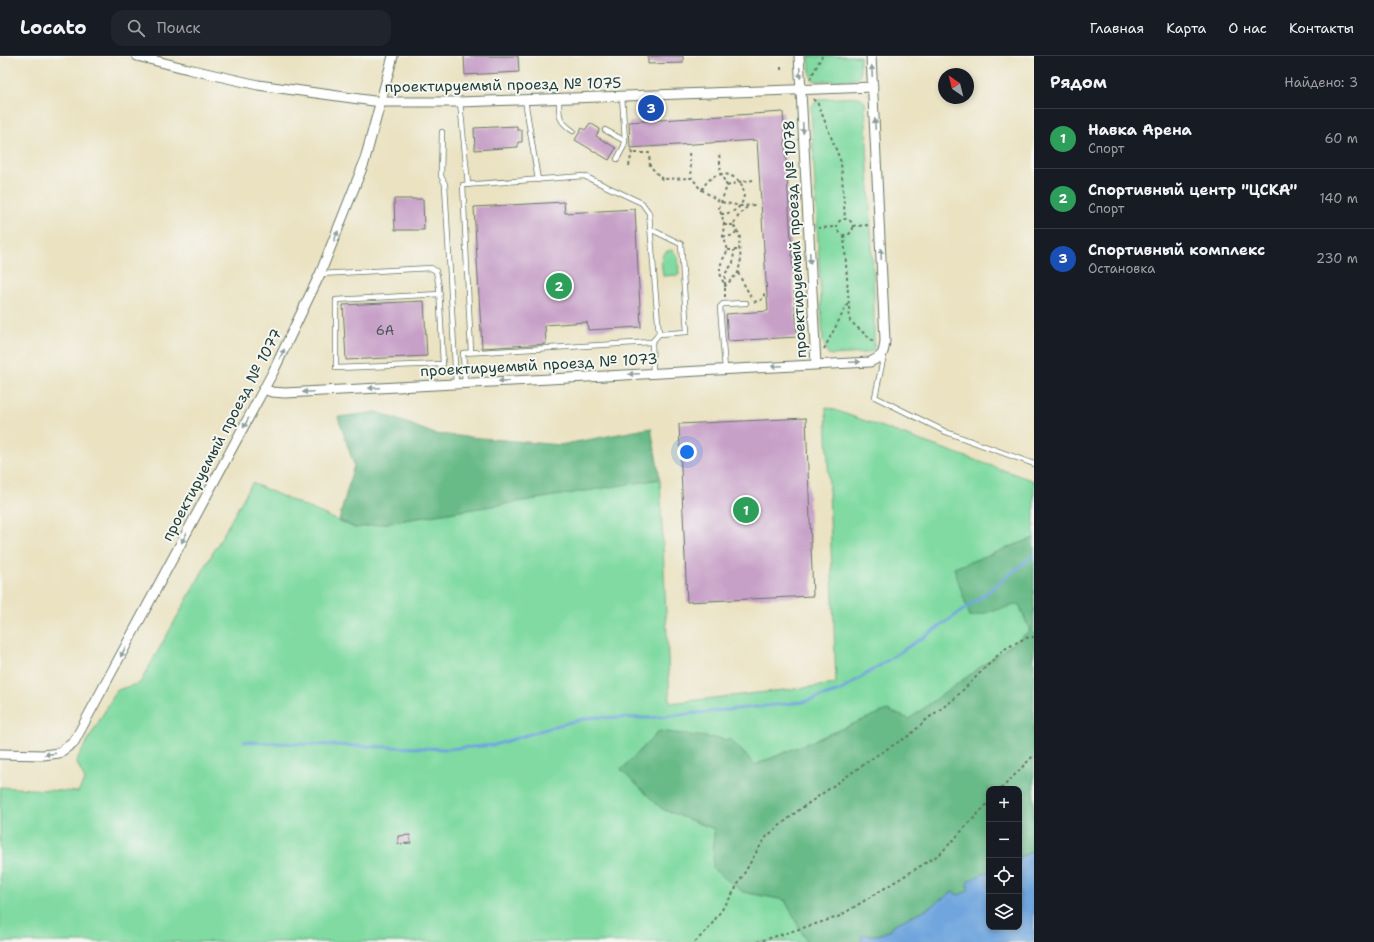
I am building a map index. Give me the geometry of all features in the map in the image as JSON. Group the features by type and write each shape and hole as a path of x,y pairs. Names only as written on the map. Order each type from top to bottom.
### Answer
{"street":[{"name":"проектируемый проезд № 1075","path":"137,56 258,85 381,102 460,102 559,99 873,87"},
{"name":"проектируемый проезд № 1077","path":"0,754 42,755 59,753 74,742 264,389 320,274 364,163 394,56"},
{"name":"проектируемый проезд № 1078","path":"800,56 816,364 870,362 879,358 884,351"},
{"path":"871,56 884,351"},
{"name":"проектируемый проезд № 1073","path":"264,389 272,392 285,393 816,364"}],"lane":[{"path":"617,160 625,144 622,96"},
{"path":"559,99 560,120 573,131"},
{"path":"525,100 538,180"},
{"path":"460,102 468,185"},
{"path":"605,130 625,144"},
{"path":"442,132 441,176 445,184 460,383"},
{"path":"471,352 463,186 584,176 642,203 649,214 658,334 652,342 653,373"},
{"path":"650,229 681,244 687,332 658,334"},
{"path":"320,274 431,268 436,271 439,281 440,294 443,364 336,368 336,300 440,294"},
{"path":"725,369 720,307 724,304 746,303"},
{"path":"460,383 463,353 652,342"},
{"path":"884,351 875,397 946,432 1034,464"}],"path":[{"path":"810,79 822,56"},
{"path":"781,68 781,74"},
{"path":"801,90 818,104 841,162 845,219"},
{"path":"625,144 629,145 632,152 629,166"},
{"path":"632,152 649,153 650,166 662,178 692,178"},
{"path":"719,152 721,174 727,186 719,208 724,225 723,236 728,250 719,270 725,286"},
{"path":"689,153 692,178 702,191 721,202 741,206 756,205"},
{"path":"702,191 710,178 721,174 732,176 739,182 744,198 741,206 733,212 721,214"},
{"path":"727,186 753,180"},
{"path":"733,225 739,215 749,206"},
{"path":"845,219 849,220 853,226"},
{"path":"837,227 841,220 845,219"},
{"path":"724,225 733,225"},
{"path":"725,286 738,273 741,259 739,247 740,235 733,225"},
{"path":"853,226 874,225"},
{"path":"844,235 852,231 853,226"},
{"path":"815,228 837,227"},
{"path":"837,227 838,231 844,235"},
{"path":"723,236 729,237 738,231"},
{"path":"844,235 850,321 874,342 877,342"},
{"path":"728,250 734,250 739,247"},
{"path":"726,304 725,274 733,263 734,250"},
{"path":"738,273 754,302"},
{"path":"746,303 762,300 764,297 764,292"},
{"path":"823,351 849,302"},
{"path":"696,942 709,928 730,898 767,836 800,810 877,755 910,735 927,719 953,700 1003,650 1025,638 1034,637"},
{"path":"1004,786 1034,755"},
{"path":"757,942 838,917 940,854 986,805"}],"green space":[{"path":"809,56 860,56 860,74 858,78 852,80 813,80 810,71"},
{"path":"860,97 865,102 874,294 874,348 872,351 866,353 831,355 827,353 823,341 811,108 815,102 820,99"},
{"path":"672,250 678,257 679,275 663,276 661,263 662,256 667,251"},
{"path":"826,407 1034,481 1034,538 954,568 1019,604 1030,631 909,719 887,710 755,765 731,740 662,809 714,829 743,892 785,900 807,942 0,942 0,787 78,792 85,780 76,761 117,690 140,683 252,483 355,528 660,479 670,703 836,684"},
{"path":"378,412 435,434 560,445 651,428 660,479 355,528 339,520 354,465 338,417"},
{"path":"1034,538 1034,850 1022,856 1022,786 986,786 986,872 981,874 968,891 958,895 952,892 927,909 895,924 889,931 877,935 863,935 861,942 807,942 785,900 743,892 713,869 714,829 662,809 621,770 659,731 731,740 755,765 887,710 909,719 1030,631 1019,604 970,617 954,568"}],"water":[{"path":"1034,850 1034,942 861,942 862,935 877,935 889,931 895,924 927,909 952,892 958,895 968,891 968,881 986,872 986,930 1022,930 1023,856"}],"building":[{"path":"464,56 518,56 519,72 465,75"},
{"path":"648,56 683,56 683,63 648,64"},
{"path":"783,112 797,337 728,341 726,314 768,311 757,140 630,148 629,122"},
{"path":"590,123 600,129 596,136 616,148 609,160 575,140 582,128 585,130"},
{"path":"517,126 517,130 522,130 522,142 518,142 518,147 475,150 474,128"},
{"path":"394,199 423,199 424,230 395,230"},
{"path":"564,202 565,213 635,209 641,327 588,330 587,322 545,325 546,344 482,348 474,207"},
{"path":"424,301 427,356 346,360 343,305"},
{"path":"806,418 813,596 687,602 679,424"},
{"path":"410,835 411,843 398,844 398,836"}],"waterway":[{"path":"244,742 448,749 494,745 559,725 592,717 649,718 803,702 840,691 939,627 980,598 1034,555"}],"place":[{"name":"Спортивный комплекс","path":"651,108"},
{"name":"Спортивный центр \"ЦСКА\"","path":"559,286"},
{"name":"Навка Арена","path":"746,510"}]}
